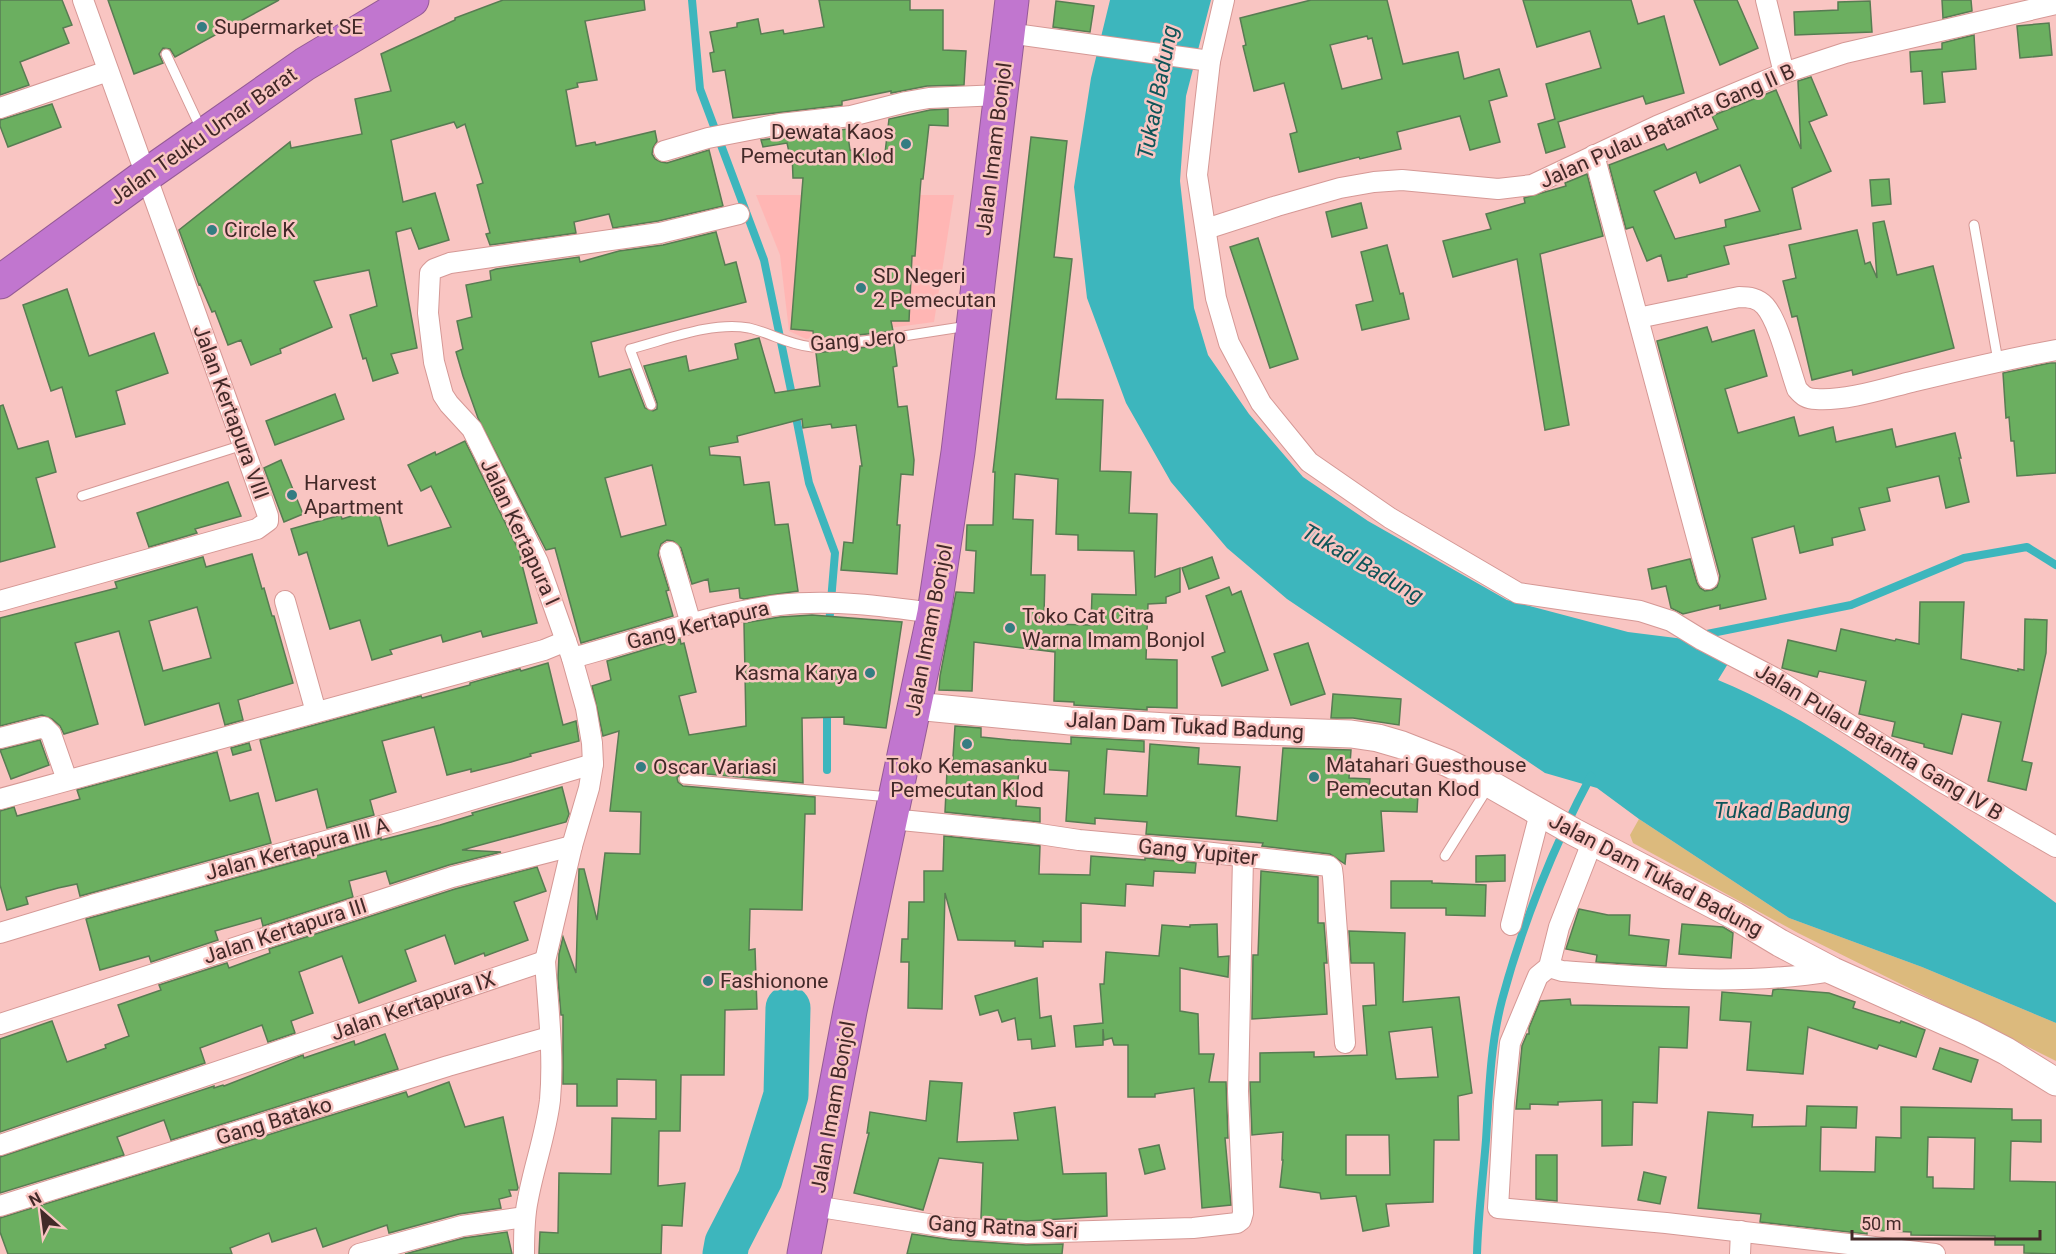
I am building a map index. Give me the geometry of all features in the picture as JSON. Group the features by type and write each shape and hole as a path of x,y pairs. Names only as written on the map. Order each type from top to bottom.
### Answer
{"highway":[{"name":"Jalan Teuku Umar Barat","path":"0,282 203,134 305,63 412,0"},
{"name":"Jalan Imam Bonjol","path":"804,1254 850,1011 934,613 958,452 1012,0"}],"street":[{"name":"Jalan Kertapura VIII","path":"0,602 257,529 267,521 268,516 83,0"},
{"name":"Jalan Pulau Batanta Gang IV B","path":"1224,0 1207,60 1197,175 1216,298 1229,343 1261,403 1309,462 1390,518 1518,593 1640,611 1671,621 1773,677 1935,778 2056,847"},
{"path":"1766,0 1784,73"},
{"name":"Jalan Pulau Batanta Gang II B","path":"1206,229 1276,206 1374,182 1402,180 1498,189 1518,188 1548,178 1694,109 1784,73 1845,53 2056,4"},
{"path":"1008,33 1207,60"},
{"path":"0,108 108,71"},
{"path":"664,151 722,136 789,123 851,116 880,107 929,98 1001,95"},
{"path":"1594,155 1708,579"},
{"name":"Jalan Kertapura I","path":"569,649 550,593 528,540 471,429 442,395 428,313 430,273 434,268 450,263 660,233 740,214"},
{"path":"1638,318 1739,297 1752,297 1764,304 1773,318 1797,388 1803,396 1814,399 1831,399 1878,390 1998,361 2056,350"},
{"path":"670,552 691,624"},
{"path":"285,601 316,712"},
{"name":"Gang Kertapura","path":"569,649 691,624 749,609 782,605 846,603 934,613"},
{"path":"0,799 543,650 569,649 586,708 593,764 545,961 551,1050 550,1100 525,1217 524,1254"},
{"name":"Jalan Dam Tukad Badung","path":"915,706 1070,721 1199,729 1351,734 1378,738 1422,751 1490,784 1833,971 1971,1033 2006,1051 2056,1082"},
{"path":"0,738 44,727 51,734 67,780"},
{"name":"Jalan Kertapura III A","path":"0,933 81,908 399,821 593,764"},
{"name":"Gang Yupiter","path":"893,808 1079,840 1329,866 1332,869 1345,1043"},
{"path":"1511,925 1543,814"},
{"path":"1583,836 1549,967 1538,976 1508,1051 1498,1208 1741,1231 1935,1254"},
{"name":"Jalan Kertapura III","path":"0,1024 452,877 572,846"},
{"name":"Gang Ratna Sari","path":"814,1206 953,1228 1027,1233 1193,1228 1230,1225 1241,1220 1243,1213 1238,1091 1243,857"},
{"name":"Jalan Kertapura IX","path":"0,1145 545,961"},
{"path":"1549,967 1562,971 1642,977 1735,979 1779,978 1833,971"},
{"name":"Gang Batako","path":"0,1206 549,1037"},
{"path":"359,1254 462,1226 525,1217"},
{"path":"1740,1254 1741,1231"}],"lane":[{"path":"166,54 203,134"},
{"path":"1974,225 1998,361"},
{"name":"Gang Jero","path":"651,405 630,349 714,327 748,328 798,346 829,345 972,326"},
{"path":"82,496 243,445"},
{"path":"684,779 856,795 893,808"},
{"path":"1445,856 1490,784"}],"shaded area":[{"name":"SD Negeri 2 Pemecutan","path":"756,195 954,195 934,322 806,339 789,331 780,255"},
{"path":"1639,819 1789,918 1922,967 2056,1023 2056,1061 1798,933 1633,843 1630,835"}],"water":[{"name":"Tukad Badung","path":"1110,0 1211,0 1186,96 1180,181 1194,308 1208,355 1249,414 1303,477 1368,521 1507,600 1628,632 1684,639 1729,662 1718,680 1764,701 1851,753 1934,811 2056,903 2056,1023 1922,967 1789,918 1639,819 1597,788 1545,773 1287,599 1227,548 1171,482 1126,403 1087,298 1074,187 1091,78"}],"building":[{"path":"0,0 62,0 72,25 63,28 69,43 20,62 29,85 0,95"},
{"path":"108,0 279,0 175,57 170,49 163,48 159,54 163,63 134,74"},
{"path":"503,0 644,0 645,10 585,21 597,80 577,83 578,87 566,90 576,146 595,142 596,145 655,131 657,141 652,154 661,162 667,163 709,150 723,206 658,221 613,228 609,214 574,222 576,233 490,245 486,234 490,233 477,185 483,183 465,124 457,128 454,122 391,140 403,202 435,193 449,240 419,249 411,228 396,232 417,348 391,354 398,373 373,381 366,358 363,359 350,315 377,306 369,270 314,281 332,327 280,349 281,353 251,365 241,340 228,345 215,311 212,312 199,285 179,230 290,142 291,148 362,134 355,99 391,91 381,54 455,18"},
{"path":"819,0 910,0 910,10 943,10 943,50 966,51 964,85 927,86 891,93 891,91 842,101 842,105 733,118 725,70 713,72 710,53 714,52 710,32 737,27 737,23 758,19 761,34 783,30 784,34 824,27"},
{"path":"1311,0 1387,0 1403,64 1458,52 1464,79 1499,69 1507,96 1489,101 1500,142 1470,150 1460,116 1397,132 1401,149 1299,172 1290,134 1297,132 1284,83 1254,91 1243,46 1246,45 1240,18","holes":["1367,36 1368,39 1372,38 1382,79 1342,89 1330,45"]},
{"path":"1523,0 1631,0 1638,24 1664,16 1684,93 1646,104 1643,96 1558,122 1565,147 1546,153 1538,124 1555,119 1546,84 1601,68 1590,31 1537,47"},
{"path":"1694,0 1737,0 1758,48 1720,65"},
{"path":"1942,0 1971,0 1972,11 1943,18"},
{"path":"1056,1 1094,6 1090,32 1053,27"},
{"path":"1870,1 1872,32 1795,35 1794,12 1838,10 1838,2"},
{"path":"2049,23 2052,55 2020,58 2017,26"},
{"path":"1974,35 1976,69 1942,72 1945,102 1924,104 1922,71 1911,72 1910,52 1942,49 1942,43"},
{"path":"1811,77 1827,115 1809,122 1831,171 1792,188 1801,229 1724,246 1729,264 1668,281 1661,255 1647,261 1633,227 1626,229 1609,165 1664,144 1667,150 1718,129 1712,116 1776,90 1801,149 1798,81","holes":["1740,165 1760,211 1725,220 1726,227 1675,239 1654,191 1696,172 1700,183"]},
{"path":"52,104 61,127 8,147 0,120"},
{"name":"SD Negeri 2 Pemecutan","path":"948,109 948,126 929,125 923,179 921,179 915,256 912,256 909,321 891,321 893,331 814,340 813,331 791,329 803,178 793,178 792,152 789,152 787,143 763,147 761,140 847,129 850,150 885,153 889,119 930,110"},
{"path":"1031,137 1067,141 1054,257 1072,259 1056,399 1103,400 1100,471 1131,472 1129,513 1157,514 1155,577 1180,568 1180,592 1166,597 1166,603 1148,604 1146,659 1177,660 1177,708 1147,707 1147,710 1074,705 1074,702 1054,701 1055,652 974,642 972,691 939,690 956,592 974,593 976,551 966,550 967,525 993,525 995,472 993,472","holes":["1015,474 1058,479 1056,534 1078,535 1078,550 1134,551 1136,595 1092,594 1091,625 1046,624 1048,615 1044,615 1045,575 1031,575 1033,520 1013,519"]},
{"path":"1587,174 1603,236 1540,254 1569,425 1545,430 1517,259 1453,277 1443,241 1491,229 1486,214 1525,203 1524,198 1566,186 1565,183"},
{"path":"1889,179 1891,204 1872,206 1870,180"},
{"path":"1361,203 1367,228 1332,237 1326,212"},
{"path":"1884,221 1897,275 1933,266 1954,348 1853,375 1852,370 1812,380 1797,316 1792,317 1783,281 1796,278 1789,245 1857,230 1865,264 1870,262 1877,278 1873,223"},
{"path":"716,232 725,265 736,262 746,302 591,342 599,377 630,369 645,408 653,411 657,409 657,403 644,366 686,356 689,371 738,359 735,344 759,338 775,393 820,386 816,353 894,344 897,366 893,367 898,407 907,406 914,460 913,475 901,474 897,525 900,525 897,574 841,570 844,542 853,543 860,466 862,466 856,425 832,428 831,424 803,428 802,419 737,436 738,442 709,447 710,455 740,457 744,485 769,482 775,525 788,524 798,591 744,599 740,598 739,588 710,592 708,579 692,584 681,548 673,541 667,540 661,544 658,555 669,590 666,591 673,616 581,643 555,548 546,550 478,418 456,352 463,349 457,321 472,317 466,285 491,280 490,271 579,257 580,262 619,251 663,245","holes":["652,465 666,525 621,537 605,478"]},
{"path":"1258,238 1298,359 1270,368 1230,247"},
{"path":"1387,245 1409,319 1362,330 1356,305 1373,301 1361,252"},
{"path":"67,289 89,356 154,333 168,373 116,391 125,424 76,437 62,387 51,391 23,305"},
{"path":"1707,327 1712,342 1754,330 1767,376 1725,389 1738,433 1794,417 1799,436 1833,427 1836,442 1892,429 1896,447 1955,433 1969,502 1946,508 1939,476 1887,488 1890,501 1859,508 1865,530 1832,538 1833,545 1800,553 1794,526 1752,538 1766,599 1720,609 1720,605 1683,614 1671,608 1666,586 1652,589 1648,569 1690,559 1697,583 1705,591 1717,587 1720,576 1657,341"},
{"path":"2056,363 2056,473 2017,476 2014,441 2011,441 2009,417 2006,418 2003,373"},
{"path":"335,394 344,419 275,445 266,421"},
{"path":"3,405 18,449 48,441 56,472 36,478 55,547 0,562 0,406"},
{"path":"465,441 522,557 520,557 537,623 483,637 481,631 443,642 441,635 390,650 392,654 372,660 360,620 330,629 307,552 299,555 291,529 341,515 342,519 377,508 388,546 451,527 431,486 421,491 408,465"},
{"path":"281,460 303,514 284,522 264,468"},
{"path":"228,482 241,516 195,529 197,533 149,547 137,513"},
{"path":"252,554 262,589 264,588 272,616 274,616 293,683 238,700 243,720 225,725 219,703 145,725 119,631 75,643 98,724 64,734 60,726 52,719 42,715 0,726 0,618 117,588 115,582 203,557 206,567","holes":["197,607 211,658 163,671 149,621"]},
{"path":"1212,557 1219,578 1189,589 1182,568"},
{"path":"1229,587 1232,595 1241,591 1268,670 1222,686 1212,657 1225,652 1206,596"},
{"path":"1920,602 1964,602 1961,659 2018,671 2018,669 2024,670 2025,619 2047,620 2046,653 2022,761 2032,763 2026,790 1988,781 2001,722 1962,714 1952,754 1892,736 1895,722 1859,714 1866,681 1819,671 1817,677 1782,668 1788,640 1836,651 1841,629 1919,644"},
{"path":"812,615 902,622 886,728 844,724 844,717 802,718 803,783 685,772 677,778 683,786 815,797 815,814 805,814 802,910 750,909 749,950 755,949 757,1009 725,1010 724,1075 681,1075 680,1131 659,1131 658,1186 685,1183 682,1226 662,1225 661,1254 539,1254 540,1232 558,1233 559,1173 611,1174 612,1118 656,1119 656,1080 617,1079 617,1106 577,1106 577,1084 563,1084 563,1015 561,1015 558,979 559,954 563,937 576,973 579,869 584,869 597,920 605,853 640,854 641,812 610,811 619,731 603,736 592,686 611,680 607,661 680,639 681,644 684,643 696,692 679,696 689,735 746,726 744,623"},
{"path":"1308,643 1325,694 1291,705 1274,654"},
{"path":"548,663 563,725 576,721 579,741 530,754 531,756 511,762 471,772 471,769 447,775 434,727 382,741 396,792 370,800 374,815 327,828 317,789 276,801 260,740"},
{"path":"1333,694 1401,699 1399,725 1353,718 1331,718"},
{"path":"955,726 981,728 981,737 1011,740 1071,744 1071,737 1144,741 1144,752 1107,749 1104,794 1147,796 1150,744 1199,748 1198,764 1240,767 1236,816 1277,821 1283,748 1351,750 1349,778 1370,779 1369,792 1418,794 1417,812 1381,811 1384,851 1346,854 1345,864 1330,854 1262,846 1263,843 1146,834 1147,822 1095,818 1095,824 1066,821 1069,771 1019,768 1016,806 1040,808 1040,822 945,812 947,771 952,772"},
{"path":"40,740 49,765 11,779 0,750"},
{"path":"249,743 251,750 233,755 231,748"},
{"path":"217,752 230,801 258,793 271,843 80,896 77,884 58,888 26,897 28,904 7,910 0,885 0,811 14,807 17,816 80,799 77,790"},
{"path":"562,787 569,814 566,822 462,850 501,852 449,865 390,884 386,871 349,881 353,897 263,926 261,918 215,931 218,940 151,962 149,956 100,970 86,919 381,838 381,840 440,825 473,815 472,813"},
{"path":"944,836 1040,846 1039,874 1090,875 1091,856 1196,863 1195,873 1154,871 1153,886 1126,884 1125,906 1081,903 1081,942 1043,941 1043,947 1015,946 1015,941 958,940 945,893 942,1009 908,1008 909,962 901,962 902,939 908,939 909,902 924,902 924,871 943,871"},
{"path":"1505,855 1505,881 1476,882 1476,856"},
{"path":"537,867 546,891 514,902 528,940 455,964 445,935 405,950 416,981 359,1003 342,956 299,972 313,1013 291,1021 295,1033 268,1042 262,1025 200,1048 205,1063 0,1132 0,1039 52,1021 67,1062 106,1048 105,1045 129,1036 118,1005 161,990 159,985 227,963 229,968 270,953 269,949 455,889"},
{"path":"1261,871 1318,877 1318,923 1324,923 1327,963 1324,963 1327,1014 1252,1019 1253,955 1258,955"},
{"path":"1391,881 1486,885 1485,916 1446,915 1446,908 1391,908"},
{"path":"1579,909 1608,915 1630,915 1629,935 1669,940 1666,966 1596,962 1597,955 1566,949"},
{"path":"1217,924 1218,957 1229,956 1228,977 1180,968 1180,1011 1198,1014 1199,1054 1214,1054 1209,1082 1226,1082 1228,1138 1225,1138 1231,1205 1202,1208 1194,1088 1155,1094 1155,1097 1128,1097 1128,1045 1114,1045 1112,1038 1104,1040 1103,1029 1103,1045 1076,1047 1074,1026 1103,1023 1100,984 1104,984 1106,952 1159,956 1162,925 1190,927 1190,925"},
{"path":"1682,924 1723,927 1733,933 1731,958 1679,954"},
{"path":"1349,931 1405,933 1403,1002 1459,997 1472,1093 1458,1096 1459,1140 1434,1140 1433,1202 1386,1204 1389,1226 1363,1231 1356,1196 1321,1199 1320,1193 1280,1187 1283,1132 1252,1135 1250,1082 1260,1082 1260,1053 1314,1052 1314,1057 1367,1055 1363,1006 1376,1005 1374,963 1351,963","holes":["1432,1027 1438,1077 1396,1079 1389,1032","1346,1135 1389,1135 1390,1175 1346,1175"]},
{"path":"1037,978 1040,1018 1051,1016 1055,1046 1032,1049 1031,1039 1018,1040 1015,1018 1002,1022 998,1010 980,1015 975,996"},
{"path":"1773,990 1829,993 1855,1002 1853,1008 1925,1030 1916,1057 1879,1045 1877,1049 1808,1027 1803,1074 1747,1070 1751,1022 1720,1020 1722,992 1772,996"},
{"path":"1570,999 1571,1005 1689,1007 1687,1048 1659,1047 1657,1103 1633,1102 1632,1145 1602,1146 1602,1100 1558,1102 1558,1105 1530,1104 1530,1109 1516,1109 1522,1046 1529,1034 1529,1028 1540,1001"},
{"path":"385,1034 398,1069 171,1140 164,1120 117,1137 124,1155 0,1193 0,1157 214,1086 214,1088 224,1086 303,1055 304,1058 354,1041 355,1045"},
{"path":"1940,1048 1978,1060 1971,1082 1933,1069"},
{"path":"930,1081 962,1083 957,1142 1018,1140 1014,1113 1055,1107 1063,1174 1106,1173 1107,1216 1027,1221 981,1218 983,1163 939,1158 923,1210 854,1193 869,1133 867,1133 870,1112 926,1121"},
{"path":"449,1082 465,1127 503,1117 518,1188 509,1190 511,1196 499,1199 501,1208 459,1214 389,1233 387,1225 323,1247 316,1228 272,1242 269,1233 230,1248 232,1254 8,1254 0,1232 0,1218 406,1092 408,1097"},
{"path":"1807,1106 1857,1107 1856,1128 1821,1127 1820,1171 1875,1172 1876,1137 1901,1138 1901,1107 2012,1109 2012,1120 2041,1120 2041,1142 2011,1141 2010,1181 2056,1182 2056,1254 2024,1253 2024,1245 1995,1245 1995,1236 1911,1235 1911,1232 1867,1230 1867,1234 1760,1222 1761,1214 1698,1208 1708,1112 1753,1115 1752,1127 1806,1126","holes":["1928,1137 1975,1138 1974,1189 1933,1188 1933,1177 1927,1177"]},
{"path":"1159,1145 1165,1169 1145,1174 1139,1149"},
{"path":"1536,1155 1557,1155 1557,1201 1536,1199"},
{"path":"1644,1172 1666,1177 1660,1204 1638,1200"},
{"path":"507,1232 512,1254 405,1254 464,1238"},
{"path":"912,1234 952,1240 1026,1245 1063,1244 1062,1254 907,1254"}],"waterway":[{"path":"692,0 700,89 764,260 793,400"},
{"path":"795,412 809,483 835,553 829,625"},
{"path":"1702,635 1851,605 1964,558 2027,547 2056,565"},
{"path":"827,709 827,770"},
{"path":"1477,1254 1491,1070 1502,1000 1519,943 1540,886 1591,776"},
{"path":"725,1254 727,1243 760,1179 786,1095 788,1008"}],"place":[{"name":"Supermarket SE","path":"202,27"},
{"name":"Dewata Kaos Pemecutan Klod","path":"906,144"},
{"name":"Circle K","path":"212,230"},
{"name":"SD Negeri 2 Pemecutan","path":"861,288"},
{"name":"Harvest Apartment","path":"292,495"},
{"name":"Toko Cat Citra Warna Imam Bonjol","path":"1010,628"},
{"name":"Kasma Karya","path":"870,673"},
{"name":"Toko Kemasanku Pemecutan Klod","path":"967,744"},
{"name":"Oscar Variasi","path":"641,767"},
{"name":"Matahari Guesthouse Pemecutan Klod","path":"1314,777"},
{"name":"Fashionone","path":"708,981"}]}
